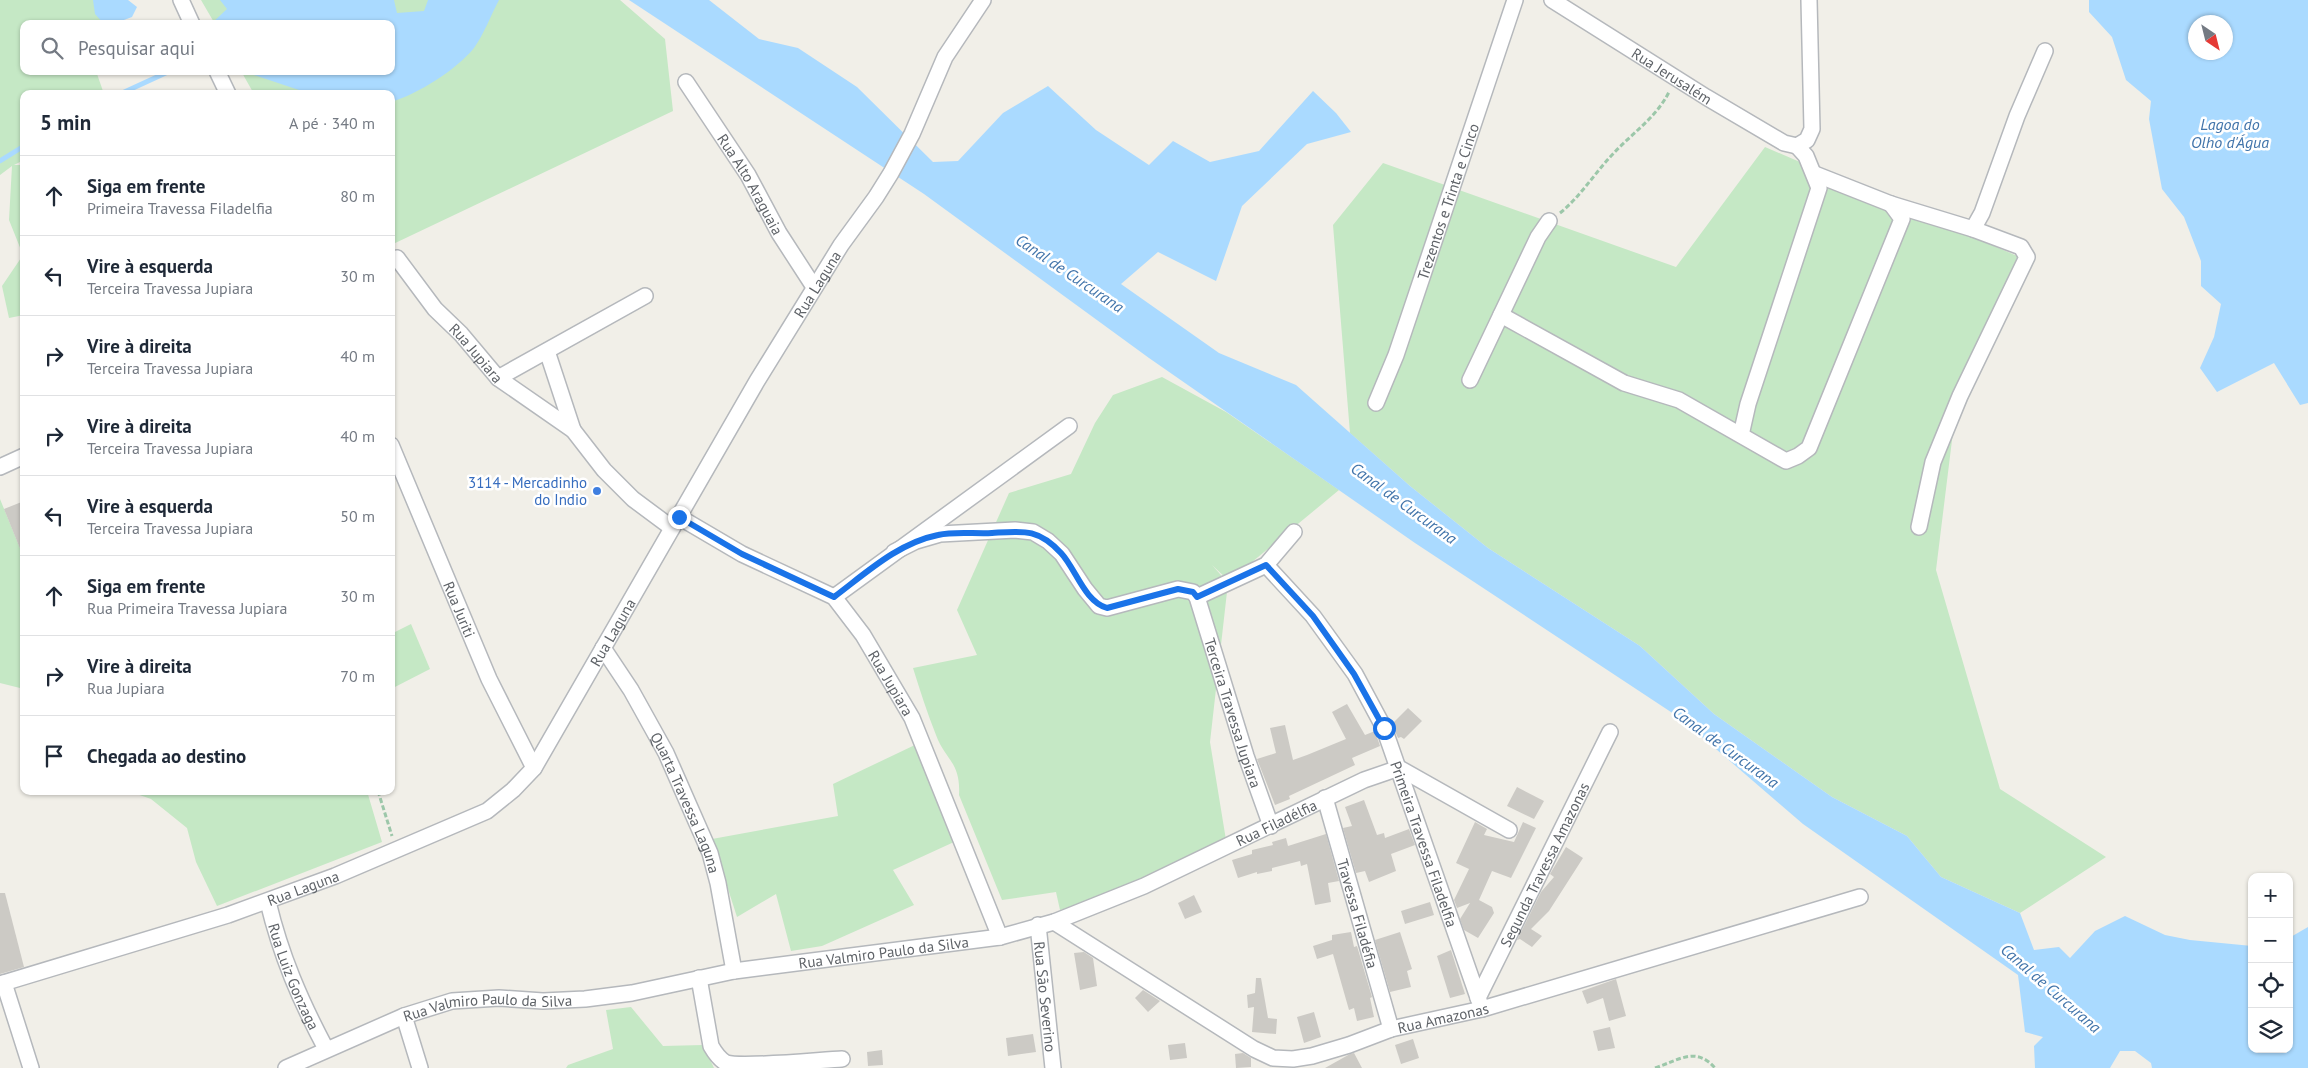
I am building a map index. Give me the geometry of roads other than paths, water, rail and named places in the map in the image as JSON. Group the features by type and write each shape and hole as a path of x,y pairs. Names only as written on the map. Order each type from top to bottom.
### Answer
{"street":[{"path":"181,0 190,20"},
{"name":"Rua Laguna","path":"31,1068 2,984 116,951 268,902 397,850 487,811 513,790 534,768 675,522 814,288 841,245 876,197 912,134 946,57 983,0"},
{"name":"Trezentos e Trinta e Cinco","path":"1376,403 1396,355 1516,0"},
{"name":"Rua Jerusalém","path":"1552,0 1784,143 1797,146"},
{"path":"1741,435 1748,404 1819,188 1815,174 1806,156 1797,146 1807,140 1812,129 1809,0"},
{"path":"1973,229 1982,212 2017,116 2045,51"},
{"path":"218,75 226,90"},
{"name":"Rua Alto Araguaia","path":"686,82 748,175 779,233 814,288"},
{"path":"1815,174 1891,204 1973,229 2021,247 2027,257 1960,396 1932,462 1919,527"},
{"path":"1501,315 1624,383 1679,400 1786,461 1798,456 1809,448 1902,219 1891,204"},
{"path":"1470,380 1538,237 1549,221"},
{"name":"Rua Jupiara","path":"397,258 435,309 461,334 498,378 573,430 604,470 633,499 675,522 834,597 863,635 912,718 1000,937"},
{"path":"498,378 645,296"},
{"name":"Rua Jupiara","path":"547,351 573,430"},
{"path":"834,597 1069,426"},
{"name":"Rua Juriti","path":"395,455 489,679 534,768"},
{"path":"0,467 20,458"},
{"path":"894,552 916,541 940,534 1015,530 1033,532 1048,541 1062,554 1085,589 1099,606 1107,608 1178,589 1193,592 1197,597 1266,565 1294,532"},
{"name":"Primeira Travessa Filadelfia","path":"1266,565 1313,616 1354,674 1384,728 1480,1003"},
{"name":"Terceira Travessa Jupiara","path":"1197,597 1246,756 1271,826"},
{"name":"Quarta Travessa Laguna","path":"603,648 631,690 666,752 706,844 718,883 734,971"},
{"name":"Segunda Travessa Amazonas","path":"1480,1003 1610,732"},
{"path":"1399,768 1509,830"},
{"name":"Rua Filadélfia","path":"1038,925 1054,922 1144,886 1271,826 1325,798 1364,780 1399,768"},
{"name":"Travessa Filadéfia","path":"1325,798 1391,1029"},
{"name":"Rua Amazonas","path":"1054,922 1254,1049 1273,1058 1293,1060 1350,1045 1391,1029 1480,1003 1860,897"},
{"name":"Rua Luiz Gonzaga","path":"268,902 277,940 291,977 326,1049"},
{"name":"Rua Valmiro Paulo da Silva","path":"286,1068 404,1016 452,1001 499,998 584,999 632,993 734,971 1000,937 1038,925"},
{"name":"Rua São Severino","path":"1038,925 1054,1068"},
{"path":"699,978 711,1046 715,1054 724,1062 743,1066 842,1059"},
{"path":"404,1016 420,1068"}],"water":[{"path":"93,0 128,0 137,7 132,17 124,20 100,20 95,14"},
{"path":"220,0 394,0 397,13 424,11 428,0 499,0 474,48 457,65 424,87 395,101 395,90 299,90 254,75 395,75 395,20 215,20 227,9"},
{"name":"Canal de Curcurana","path":"629,0 709,0 759,39 798,48 857,87 933,162 958,161 1003,113 1048,86 1096,130 1149,165 1173,141 1210,162 1259,151 1313,91 1336,113 1351,132 1307,144 1242,206 1216,281 1158,252 1121,284 1219,353 1296,385 1410,486 1488,548 1640,646 1714,714 1832,797 1907,836 1941,877 2020,913 2034,950 2059,947 2070,958 2095,931 2125,916 2165,935 2190,940 2248,946 2248,1053 2293,1053 2293,936 2308,927 2308,1068 2152,1068 2151,1063 2135,1051 2120,1051 2110,1068 2035,1068 2034,1046 2043,1037 2025,1032 2018,975 1803,824 1680,718 1415,543 1149,358 924,194"},
{"name":"Lagoa do Olho d'Água","path":"2089,0 2308,0 2308,403 2300,405 2274,363 2217,392 2200,368 2214,337 2221,304 2201,286 2201,261 2184,217 2162,189 2149,119 2151,101 2126,80 2112,37 2089,12"}],"waterway":[{"path":"129,90 161,75"},
{"path":"0,161 20,148"}],"place":[{"name":"3114 - Mercadinho do Indio","path":"597,491"}]}
